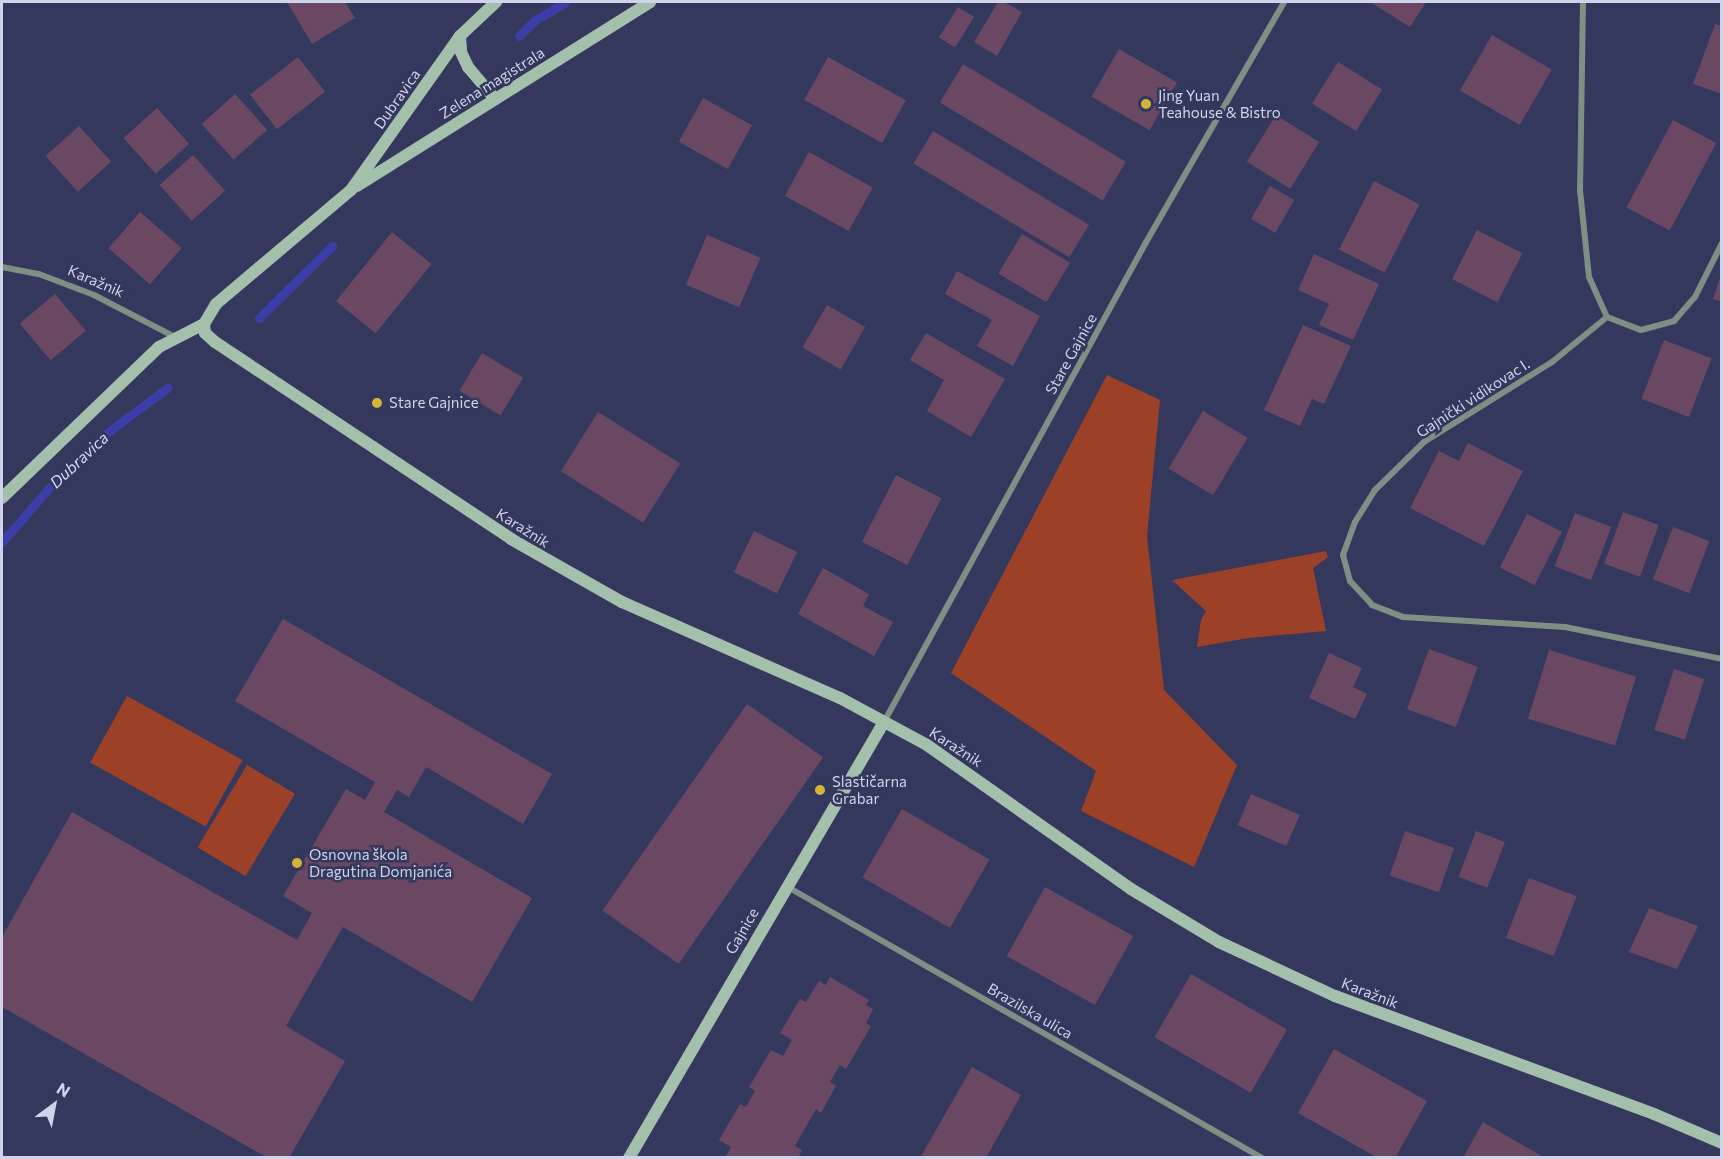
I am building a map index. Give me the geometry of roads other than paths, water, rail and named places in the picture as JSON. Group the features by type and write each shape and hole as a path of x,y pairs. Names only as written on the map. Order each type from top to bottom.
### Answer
{"street":[{"name":"Dubravica","path":"204,324 216,304 351,190 460,36 496,2"},
{"name":"Zelena magistrala","path":"351,190 650,2"},
{"name":"Stare Gajnice","path":"884,722 1145,244 1284,2"},
{"path":"1583,2 1580,190 1589,277 1607,317 1641,330 1674,321 1695,297 1722,243"},
{"path":"460,36 461,52 468,67 495,99"},
{"name":"Karažnik","path":"2,267 39,274 94,295 175,337"},
{"name":"Gajnički vidikovac I.","path":"1607,317 1552,362 1424,442 1375,489 1356,522 1343,555 1350,581 1372,605 1403,617 1565,627 1722,659"},
{"path":"2,498 117,385 175,337 204,324"},
{"name":"Karažnik","path":"204,324 205,333 215,342 511,539 573,577 622,602 840,698 884,722 959,766 1131,889 1219,942 1335,996 1654,1114 1722,1143"},
{"name":"Gajnice","path":"629,1158 884,722"},
{"name":"Brazilska ulica","path":"786,886 1262,1158"}],"waterway":[{"name":"Dubravica","path":"519,36 534,21 566,2"},
{"name":"Dubravica","path":"259,318 332,246"},
{"name":"Dubravica","path":"2,542 48,489 108,432 167,388"}],"place":[{"name":"Jing Yuan Teahouse & Bistro","path":"1146,104"},
{"name":"Stare Gajnice","path":"377,403"},
{"name":"Slastičarna Grabar","path":"820,790"},
{"name":"Osnovna škola Dragutina Domjanića","path":"297,863"}]}
